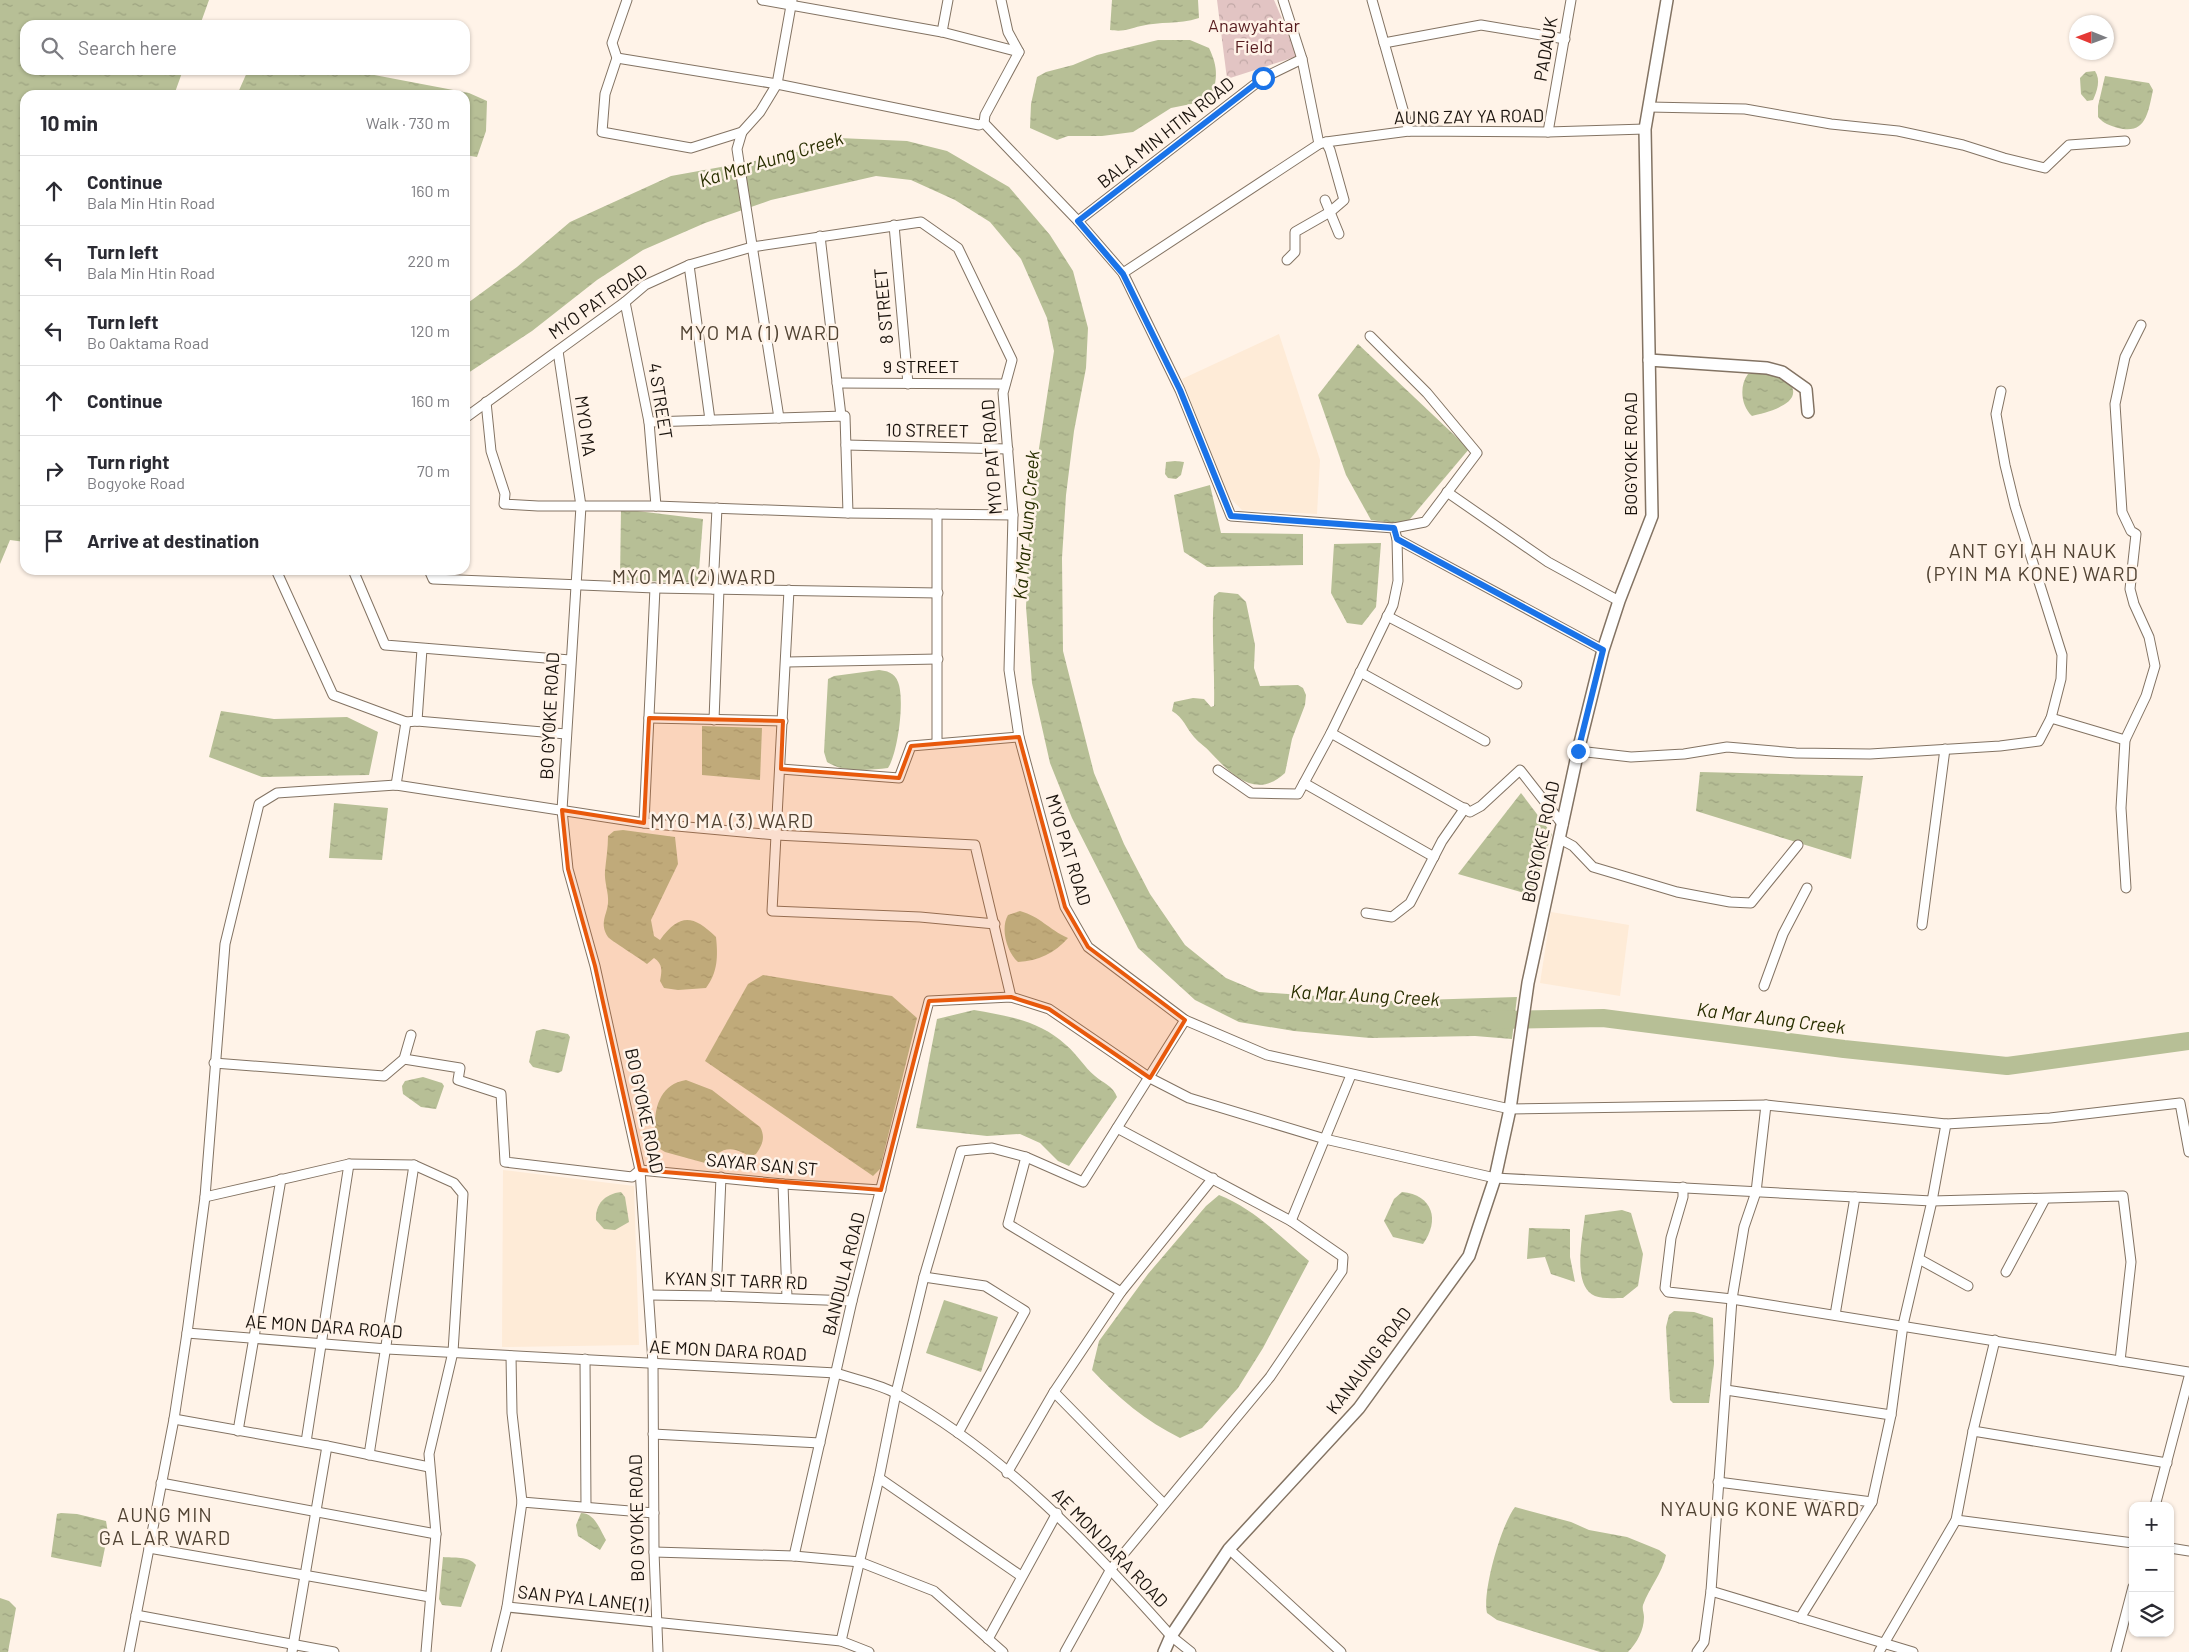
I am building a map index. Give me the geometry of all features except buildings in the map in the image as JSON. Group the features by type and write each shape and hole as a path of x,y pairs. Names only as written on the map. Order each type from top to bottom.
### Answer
{"street":[{"path":"627,0 612,43 617,58 605,94 602,132 691,148 742,132"},
{"path":"762,0 792,3 942,32 1019,52"},
{"path":"942,32 948,0"},
{"path":"1001,0 1008,32 1019,52"},
{"path":"1283,0 1302,59 1322,143 1344,198 1343,202 1330,212 1296,232 1295,252 1287,260"},
{"path":"1372,0 1409,131"},
{"name":"PADAUK","path":"1548,132 1571,0"},
{"name":"BOGYOKE ROAD","path":"1518,1050 1528,983 1578,751 1603,650 1619,600 1652,516 1645,129 1667,0"},
{"path":"779,418 737,149 742,132 760,112 777,84 792,3"},
{"path":"1384,43 1481,25 1565,38"},
{"path":"984,123 986,115 1019,52"},
{"path":"617,58 777,84 976,125 984,123"},
{"name":"BALA MIN HTIN ROAD","path":"1078,221 1263,78 1302,59"},
{"path":"1649,108 1745,108 1831,124 1898,131 1963,145 2045,168 2069,145 2125,141"},
{"path":"984,123 1078,221 1123,274 1180,390 1231,516 1238,518 1322,521 1394,528 1425,522 1477,454 1427,393 1370,336"},
{"name":"AUNG ZAY YA ROAD","path":"1123,274 1322,143 1409,131 1548,132 1645,129"},
{"path":"1325,200 1339,234"},
{"name":"MYO PAT ROAD","path":"470,414 625,302 645,285 689,265 752,247 922,222 958,248 1012,360 1003,393 1013,515 1008,670 1019,737 1065,906 1088,947 1185,1020 1267,1055 1510,1109 1766,1105 1946,1124 2050,1118 2180,1103 2189,1100"},
{"name":"8 STREET","path":"894,225 908,384"},
{"path":"820,236 841,416"},
{"path":"689,265 710,420"},
{"name":"4 STREET","path":"625,302 649,422 656,506"},
{"path":"2126,888 2121,808 2125,740 2146,696 2155,666 2149,637 2134,604 2130,589 2136,534 2130,531 2122,512 2115,404 2122,367 2141,325"},
{"name":"MYO MA","path":"558,350 581,506 576,583"},
{"path":"1649,360 1767,368 1782,372 1806,389 1808,412"},
{"name":"9 STREET","path":"837,383 1005,384"},
{"path":"1578,751 1630,757 1684,754 1727,747 1796,753 1838,754 2000,746 2039,741 2051,718 2061,679 2062,655 2015,506 2005,465 1996,414 2001,391"},
{"path":"486,402 491,451 506,494 504,504 656,506 848,513 1013,515"},
{"path":"649,422 845,416 848,513"},
{"name":"10 STREET","path":"846,445 1008,449"},
{"path":"1447,492 1548,562 1619,600"},
{"path":"714,720 717,508"},
{"path":"937,514 937,743"},
{"path":"1218,770 1251,793 1298,794 1332,733 1393,605 1398,580 1397,539 1394,528"},
{"path":"1397,539 1603,650"},
{"path":"278,575 333,695 406,722 417,721 566,734"},
{"path":"355,575 385,645 570,660"},
{"path":"447,575 655,588 938,593"},
{"name":"BO GYOKE ROAD","path":"576,583 562,810 568,869 595,966 640,1170 653,1363 654,1552 658,1652"},
{"path":"644,823 655,588"},
{"path":"789,590 787,662 772,911 920,917 995,924"},
{"path":"1387,616 1517,684"},
{"path":"417,721 422,648"},
{"path":"787,662 938,659"},
{"path":"1360,672 1485,741"},
{"path":"649,718 783,721"},
{"path":"2051,718 2125,740"},
{"path":"396,785 406,722"},
{"path":"1332,733 1470,812 1481,806 1520,770 1563,825"},
{"path":"781,770 899,778 911,746 1019,737"},
{"path":"1922,925 1945,749"},
{"path":"1304,783 1434,857"},
{"path":"129,1652 174,1420 187,1333 205,1197 214,1063 225,944 259,804 277,793 396,785 644,823 776,835 975,845 1011,997 1049,1008 1150,1078 1189,1098 1325,1139 1495,1178 1932,1200 2123,1196 2131,1262 2120,1361"},
{"path":"1366,913 1392,917 1405,908 1415,896 1434,857 1465,808"},
{"path":"1560,839 1573,846 1593,867 1676,892 1730,902 1751,903 1798,846"},
{"path":"1764,986 1783,934 1807,888"},
{"name":"BANDULA ROAD","path":"794,1556 852,1302 929,1001 1011,997"},
{"path":"841,1641 924,1276 961,1152 992,1148 1026,1157 1082,1182 1150,1078 1185,1020"},
{"path":"214,1063 384,1076 404,1060 411,1035"},
{"name":"KANAUNG ROAD","path":"1164,1652 1172,1636 1229,1549 1359,1408 1468,1256 1495,1178 1510,1109 1518,1050"},
{"name":"SAYAR SAN ST","path":"404,1060 460,1068 458,1080 502,1094 505,1162 632,1177 640,1170 783,1184 881,1190"},
{"path":"1291,1221 1351,1074"},
{"path":"2180,1103 2189,1152"},
{"path":"1697,1652 1704,1642 1710,1592 1732,1299 1744,1227 1756,1192 1766,1105"},
{"path":"1800,1618 1872,1502 1891,1415 1903,1325 1932,1200 1946,1124"},
{"path":"1065,1652 1111,1569 1270,1377 1342,1271 1343,1257 1291,1221 1117,1128"},
{"path":"1026,1157 1008,1224 1121,1292"},
{"path":"205,1197 349,1164 414,1165 454,1182 463,1194 453,1352 429,1454 428,1467 436,1534 426,1652"},
{"path":"306,1442 349,1164"},
{"path":"369,1455 414,1165"},
{"path":"716,1296 721,1178"},
{"path":"1007,1473 1054,1392 1121,1292 1213,1178"},
{"path":"238,1431 281,1179"},
{"path":"783,1184 788,1298"},
{"path":"1684,1187 1683,1197 1671,1238 1665,1288 1675,1294 1732,1299 2189,1372"},
{"path":"1835,1315 1855,1197"},
{"path":"2006,1272 2044,1199"},
{"path":"1919,1259 1968,1286"},
{"path":"924,1276 990,1288 1025,1311 958,1433"},
{"name":"KYAN SIT TARR RD","path":"649,1295 788,1298 852,1302"},
{"name":"AE MON DARA ROAD","path":"187,1333 321,1344 836,1374 896,1393 958,1433 1057,1513 1172,1636 1191,1652"},
{"path":"1878,1652 1885,1644 1956,1520 1973,1431 1994,1340"},
{"path":"496,1652 507,1607 522,1502 512,1413 511,1356"},
{"path":"585,1359 586,1506"},
{"path":"2156,1502 2189,1376"},
{"path":"1726,1390 1891,1415"},
{"path":"1054,1392 1164,1504"},
{"path":"174,1420 306,1442 428,1467"},
{"path":"1973,1431 2167,1463"},
{"path":"653,1434 820,1443"},
{"path":"293,1648 327,1446"},
{"path":"879,1478 1021,1576"},
{"path":"1718,1482 1872,1502"},
{"path":"161,1483 436,1534"},
{"path":"522,1502 586,1506 654,1514"},
{"path":"988,1639 1057,1513"},
{"path":"1956,1520 2129,1542"},
{"path":"149,1548 430,1597"},
{"path":"1229,1549 1341,1652"},
{"path":"2174,1549 2189,1551"},
{"path":"654,1552 794,1556 860,1562 934,1591 1003,1652"},
{"path":"1710,1592 1913,1652"},
{"path":"2116,1652 2132,1592"},
{"name":"SAN PYA LANE(1)","path":"507,1607 841,1641 869,1652"},
{"path":"136,1615 293,1648 334,1652"}],"highlighted area":[{"path":"649,718 783,721 781,769 899,778 911,746 1019,737 1065,907 1088,947 1185,1020 1150,1078 1049,1009 1011,997 929,1001 881,1190 640,1170 595,966 568,869 562,810 644,823"}],"shaded area":[{"path":"1279,334 1320,460 1317,514 1242,510 1228,496 1182,379"},
{"path":"1551,912 1629,925 1620,996 1540,983"},
{"path":"503,1170 634,1186 639,1345 502,1347"}],"green space":[{"name":"Anawyahtar Field","path":"1217,0 1274,0 1298,56 1227,79"}],"water":[{"path":"0,0 209,0 202,20 20,20 20,75 181,75 176,90 20,90 20,541 10,540 0,564"},
{"path":"1112,0 1198,0 1199,18 1183,22 1110,30"},
{"path":"1158,40 1190,40 1209,48 1216,68 1215,86 1211,100 1171,108 1133,132 1102,136 1068,136 1057,140 1030,128 1031,104 1037,77 1046,72 1073,65 1097,55"},
{"path":"2095,71 2098,78 2097,89 2093,100 2087,101 2081,94 2080,78 2086,72"},
{"path":"246,75 374,75 453,90 239,90"},
{"path":"2105,76 2149,83 2153,90 2147,114 2140,125 2135,128 2118,128 2105,123 2098,117 2098,106"},
{"path":"470,93 487,101 486,131 477,157 470,156"},
{"path":"839,138 907,141 947,151 1009,187 1050,235 1073,271 1088,328 1086,368 1074,431 1066,495 1062,558 1063,651 1094,773 1124,844 1150,894 1185,945 1226,978 1259,992 1389,1001 1517,997 1512,1039 1475,1036 1370,1038 1294,1031 1239,1022 1195,1000 1138,948 1072,818 1050,763 1032,683 1026,607 1031,500 1054,351 1047,318 1021,259 990,222 955,200 911,180 876,176 771,200 705,223 643,250 597,280 532,331 470,372 470,301 517,267 570,222 671,176 787,155"},
{"path":"1358,344 1469,449 1405,525 1371,520 1346,475 1318,395"},
{"path":"1760,372 1787,380 1792,387 1793,396 1778,408 1752,416 1745,407 1742,396 1743,384 1748,374"},
{"path":"1166,462 1184,462 1181,475 1176,479 1168,478 1165,474"},
{"path":"1210,485 1221,533 1303,534 1303,565 1207,567 1184,552 1174,495"},
{"path":"621,509 703,519 698,583 620,580"},
{"path":"1381,543 1376,607 1362,625 1347,623 1331,593 1334,544"},
{"path":"1219,592 1238,594 1246,602 1255,645 1254,668 1260,686 1298,685 1303,688 1306,695 1305,705 1292,739 1285,773 1274,781 1264,784 1254,784 1245,781 1227,769 1191,734 1182,720 1172,711 1174,702 1193,698 1204,699 1211,707 1214,706 1213,610 1214,596"},
{"path":"879,670 895,676 900,690 901,713 892,761 888,768 857,770 841,768 827,762 824,752 828,679 834,676"},
{"path":"221,711 274,719 347,717 378,732 369,775 262,777 209,757"},
{"path":"702,726 762,728 760,780 702,775"},
{"path":"1700,772 1863,776 1851,859 1696,811"},
{"path":"1521,793 1552,834 1531,895 1458,874"},
{"path":"334,803 388,808 382,860 329,858"},
{"path":"623,830 675,837 678,864 651,920 654,936 660,940 674,925 680,921 687,920 700,924 716,937 715,970 706,988 678,990 664,988 660,981 661,968 657,960 654,958 647,964 610,939 605,932 604,919 608,899 605,875 608,836 614,831"},
{"path":"1020,911 1034,916 1068,938 1058,948 1046,955 1018,962 1008,946 1005,927 1008,915"},
{"path":"763,975 892,996 917,1018 880,1169 873,1176 705,1061 748,984"},
{"path":"974,1010 1012,1017 1046,1030 1070,1049 1091,1072 1115,1093 1117,1097 1069,1166 1058,1161 1040,1143 1020,1134 987,1136 916,1128 937,1019"},
{"path":"543,1029 568,1034 570,1037 562,1071 558,1073 533,1067 529,1062 536,1031"},
{"path":"423,1077 442,1083 444,1086 436,1109 421,1107 403,1094 402,1086 405,1081"},
{"path":"686,1080 712,1090 760,1127 763,1134 762,1141 756,1154 747,1155 731,1149 718,1153 705,1163 665,1152 657,1147 655,1126 661,1096 675,1083"},
{"path":"621,1192 625,1197 629,1222 615,1230 604,1229 596,1220 597,1209 602,1201 610,1195"},
{"path":"1402,1192 1421,1198 1427,1203 1430,1210 1431,1226 1423,1244 1393,1237 1384,1221 1394,1199"},
{"path":"1219,1195 1255,1215 1309,1261 1263,1348 1238,1388 1202,1428 1180,1438 1133,1408 1092,1370 1099,1341 1148,1274 1206,1206"},
{"path":"1622,1210 1631,1213 1643,1254 1638,1286 1623,1298 1598,1297 1588,1290 1583,1282 1581,1271 1580,1259 1585,1215"},
{"path":"1529,1228 1570,1229 1570,1257 1575,1282 1551,1274 1545,1257 1527,1259"},
{"path":"944,1300 998,1317 981,1372 926,1353"},
{"path":"1674,1311 1694,1312 1713,1318 1714,1364 1709,1403 1673,1403 1670,1400 1666,1327 1669,1315"},
{"path":"1515,1507 1571,1522 1589,1530 1627,1537 1659,1550 1666,1555 1662,1568 1643,1605 1644,1622 1641,1631 1628,1652 1600,1652 1497,1620 1487,1613 1487,1590 1494,1559 1504,1528"},
{"path":"581,1513 593,1519 606,1540 600,1550 578,1536 576,1525"},
{"path":"57,1514 77,1514 106,1521 108,1533 101,1567 51,1557"},
{"path":"443,1557 465,1559 476,1565 461,1607 442,1605 439,1599"},
{"path":"0,1598 9,1601 16,1608 8,1652 0,1652"}],"waterway":[{"name":"Ka Mar Aung Creek","path":"1492,1020 1603,1018 1844,1049 2007,1066 2189,1041"}],"district":[{"name":"MYO MA (1) WARD","path":"760,333"},
{"name":"ANT GYI AH NAUK (PYIN MA KONE) WARD","path":"2033,562"},
{"name":"MYO MA (2) WARD","path":"694,577"},
{"name":"MYO MA (3) WARD","path":"732,821"},
{"name":"NYAUNG KONE WARD","path":"1760,1509"},
{"name":"AUNG MIN GA LAR WARD","path":"165,1526"}],"route":[{"path":"1263,78 1078,221 1123,274 1180,390 1231,516 1238,518 1322,521 1394,528 1397,539 1417,548 1463,576 1603,650 1578,751"}]}
